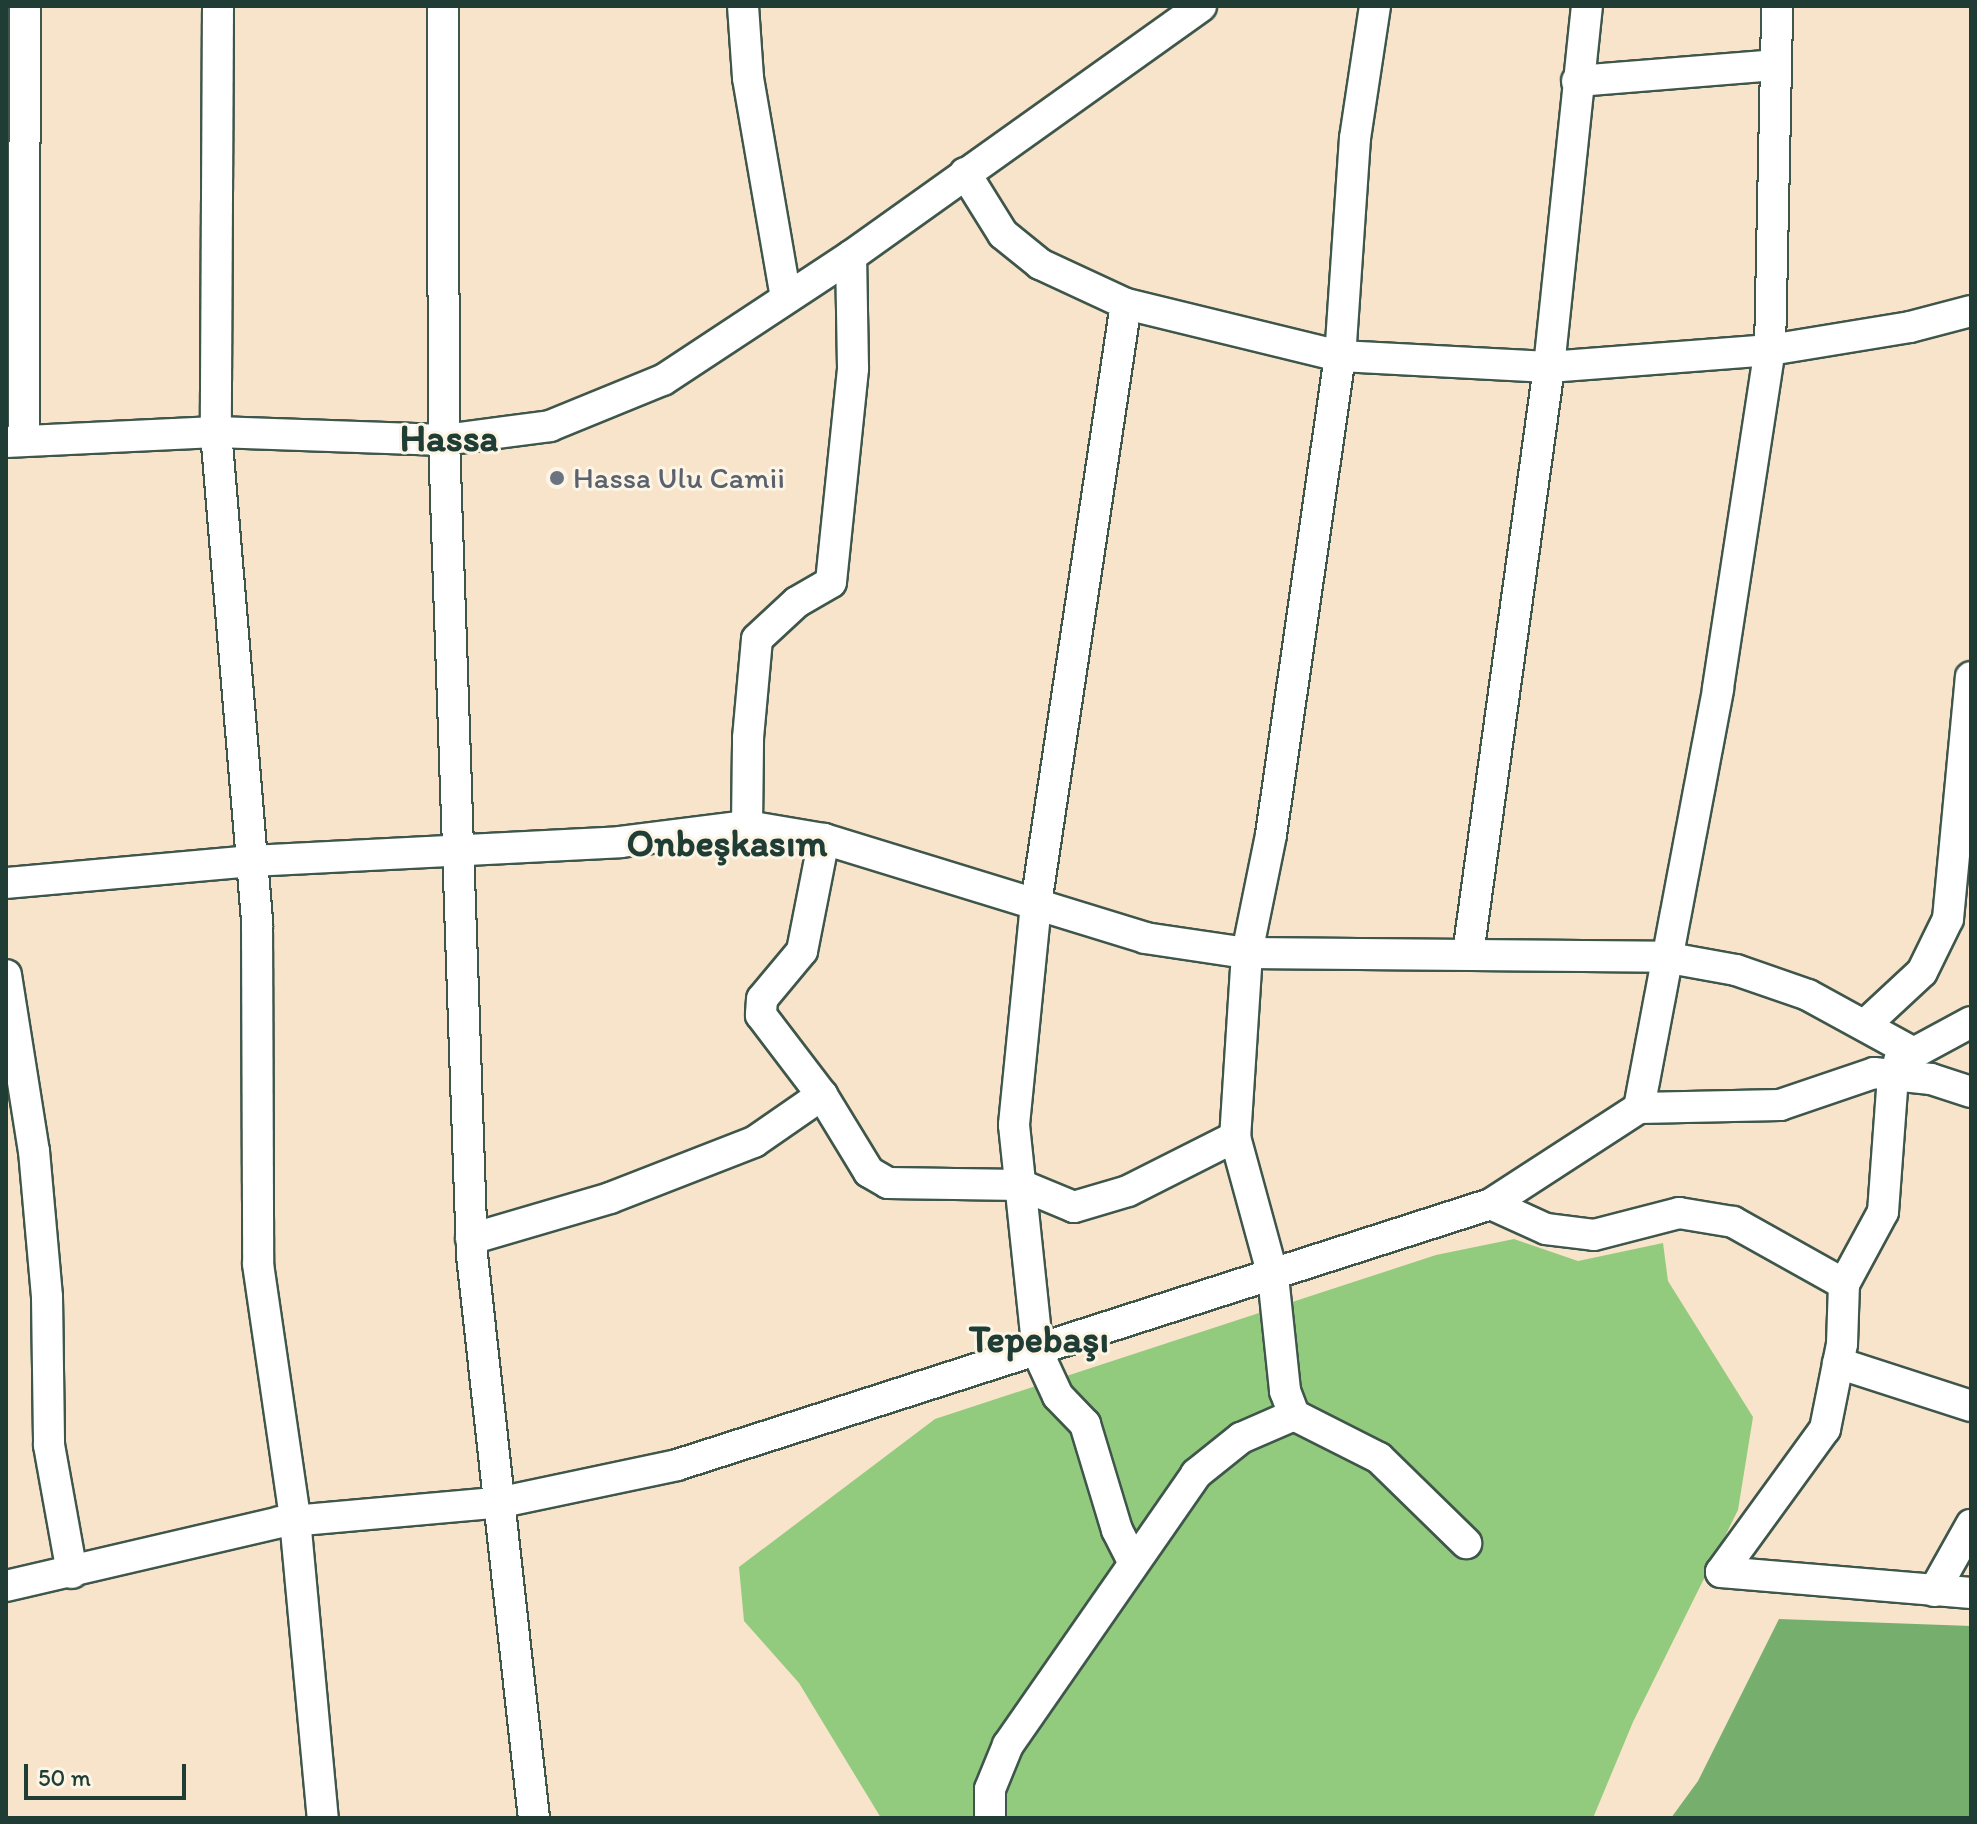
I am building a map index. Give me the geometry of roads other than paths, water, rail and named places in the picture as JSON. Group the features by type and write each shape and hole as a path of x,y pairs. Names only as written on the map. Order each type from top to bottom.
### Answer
{"street":[{"path":"25,6 15,442 216,432 444,440 550,426 663,380 851,256 1201,6"},
{"path":"218,6 216,432 257,923 258,1264 295,1519 323,1818"},
{"path":"443,6 444,440 454,853 471,1239 534,1818"},
{"path":"743,6 748,78 786,297"},
{"path":"1375,6 1355,138 1340,356 1271,835 1247,953 1235,1137 1273,1276 1285,1391 1294,1415 1379,1458 1466,1543"},
{"path":"1468,954 1549,367 1587,6"},
{"path":"1639,1108 1664,957 1718,688 1770,350 1777,6"},
{"path":"1577,81 1775,65"},
{"path":"965,173 1003,234 1040,264 1126,304 1340,356 1549,367 1770,350 1910,327 1971,311"},
{"path":"747,826 748,738 757,639 797,602 831,582 853,368 851,256"},
{"path":"1126,304 1036,904 1018,1045 1014,1125 1038,1353 1058,1396 1085,1424 1117,1530 1134,1563"},
{"path":"1866,1024 1922,972 1948,919 1971,677"},
{"path":"6,883 251,861 454,853 620,842 747,826 824,839 1145,938 1247,953 1664,957 1736,970 1808,995 1866,1024 1914,1053"},
{"path":"824,839 802,951 762,999 761,1015 822,1095 869,1172 888,1183 1021,1185 1074,1207 1098,1204 1235,1137"},
{"path":"7,982 34,1151 47,1297 49,1445 72,1573"},
{"path":"6,1586 72,1573 148,1550 295,1519 502,1502 677,1465 1038,1353 1491,1204 1639,1108 1780,1105 1883,1074 1971,1022"},
{"path":"1883,1074 1971,1092"},
{"path":"1883,1074 1883,1212 1844,1284 1838,1363 1825,1429 1721,1572 1971,1593"},
{"path":"471,1239 610,1198 754,1142 822,1095"},
{"path":"1491,1204 1546,1229 1594,1235 1679,1213 1733,1222 1844,1284"},
{"path":"1838,1363 1971,1406"},
{"path":"990,1818 990,1789 1008,1745 1196,1474 1241,1438 1294,1415"},
{"path":"1934,1591 1971,1525"}],"place":[{"name":"Hassa Ulu Camii","path":"557,478"}],"district":[{"name":"Hassa","path":"449,439"},
{"name":"Onbeşkasım","path":"727,844"},
{"name":"Tepebaşı","path":"1039,1340"}]}
